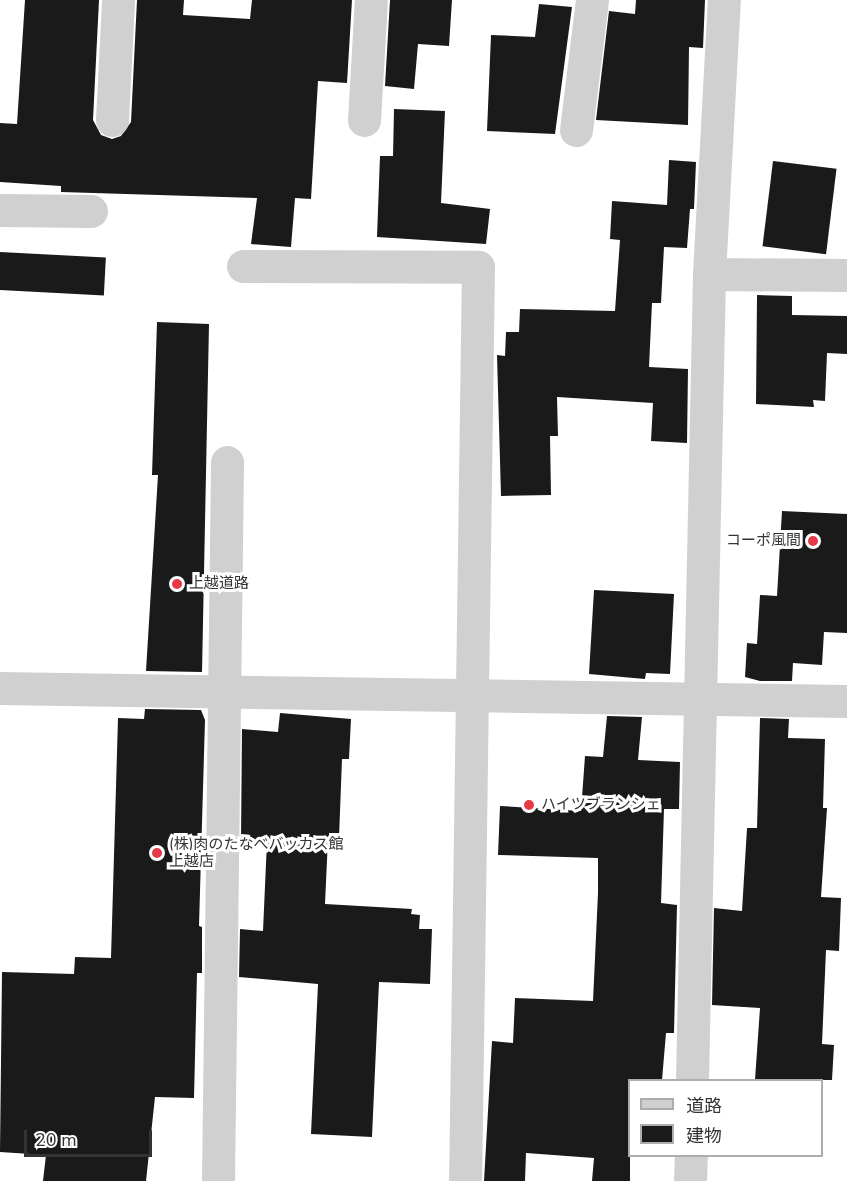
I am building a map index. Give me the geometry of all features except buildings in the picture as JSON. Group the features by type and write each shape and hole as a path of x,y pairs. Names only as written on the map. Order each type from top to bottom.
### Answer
{"street":[{"path":"112,120 118,0"},
{"path":"364,120 370,0"},
{"path":"576,130 592,0"},
{"path":"692,1079 702,699 709,274 724,0"},
{"path":"0,210 91,211"},
{"path":"243,266 478,267 476,692 465,1181"},
{"path":"709,274 847,275"},
{"path":"218,1181 221,689 227,462"},
{"path":"0,688 476,692 847,701"},
{"path":"690,1181 691,1157"}],"place":[{"name":"コーポ風間","path":"813,541"},
{"name":"上越道路","path":"177,584"},
{"name":"ハイツブランシェ","path":"529,805"},
{"name":"(株)肉のたなべバッカス館 上越店","path":"157,853"}]}
